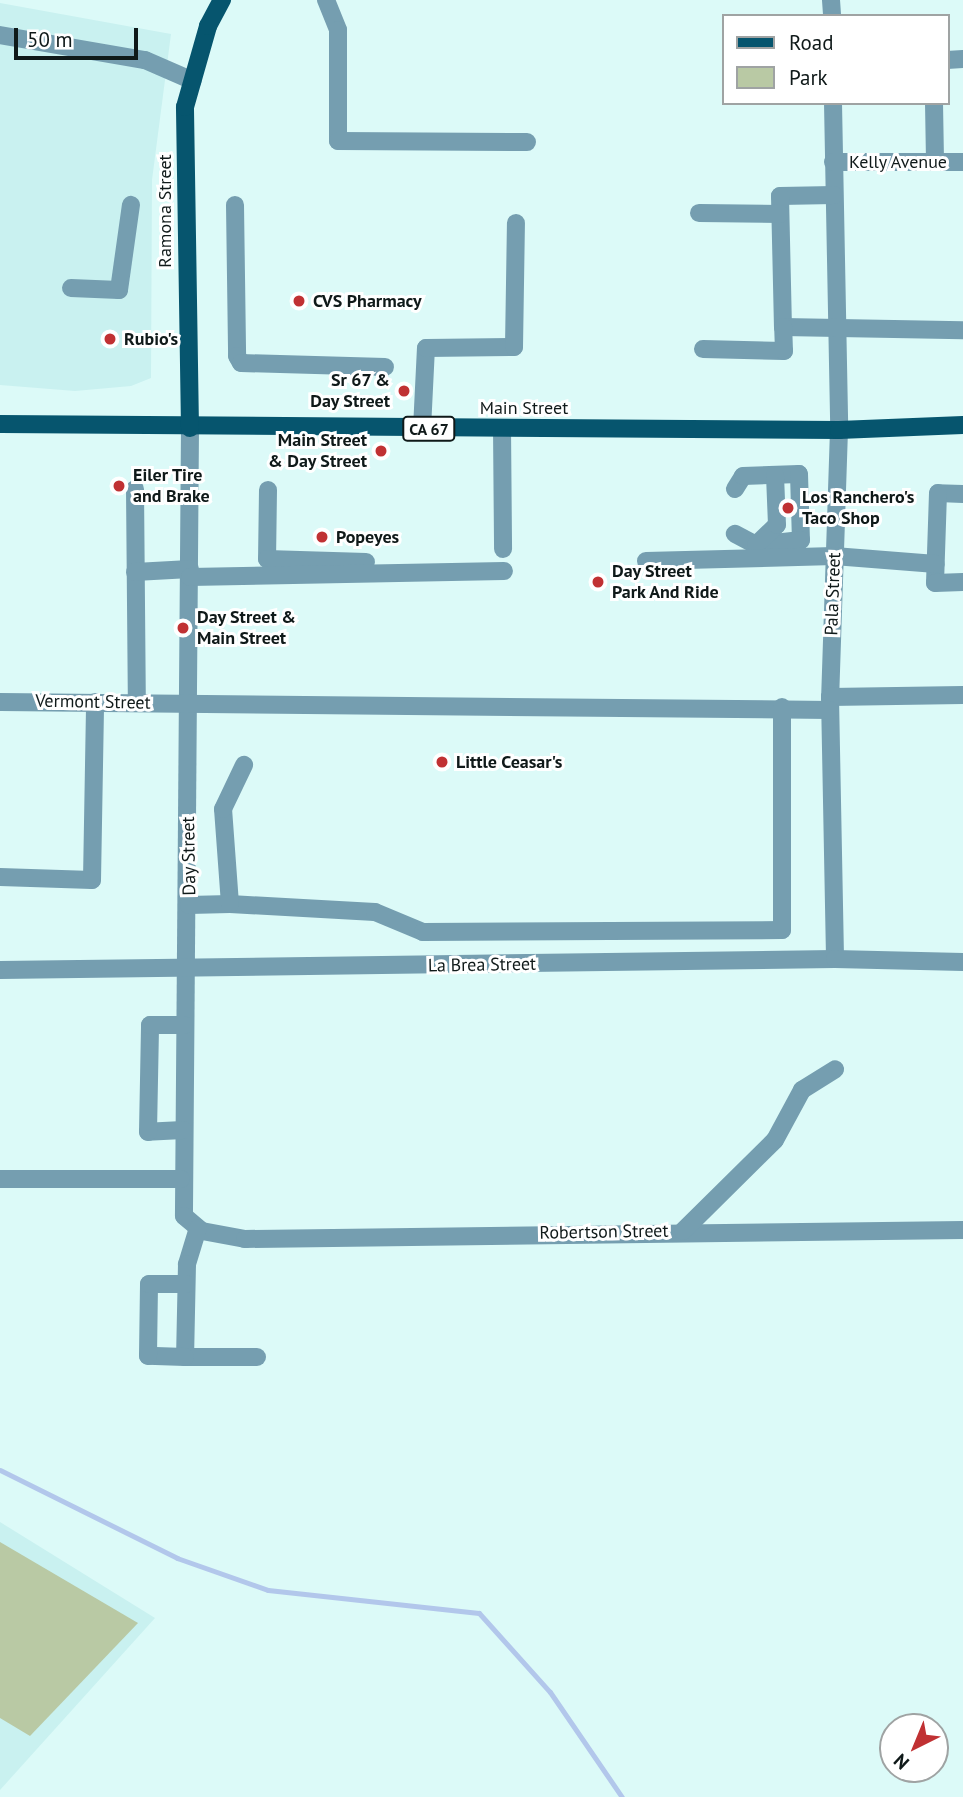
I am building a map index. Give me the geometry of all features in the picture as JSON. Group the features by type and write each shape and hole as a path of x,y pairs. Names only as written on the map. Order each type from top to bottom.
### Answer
{"main road":[{"name":"Ramona Street","path":"190,428 185,107 208,26 222,0"},
{"name":"Main Street","path":"0,424 190,428 839,430 963,425"}],"street":[{"path":"331,2 338,30 338,142 527,142"},
{"path":"0,35 145,60 193,81"},
{"name":"Pala Street","path":"832,105 839,430 830,704 835,959"},
{"path":"934,105 935,162"},
{"name":"Kelly Avenue","path":"833,162 963,162"},
{"path":"702,349 784,351 780,196 834,195"},
{"path":"71,288 119,290 131,205"},
{"path":"235,205 237,356 241,363 385,367"},
{"path":"699,212 780,214"},
{"path":"422,429 426,348 514,347 516,223"},
{"path":"783,327 963,330"},
{"name":"Day Street","path":"190,428 187,704 189,905 181,1179 184,1216 198,1228"},
{"path":"502,428 503,549"},
{"path":"735,489 743,476 799,474 801,540 756,545 735,534"},
{"path":"756,545 777,525 775,475"},
{"path":"135,489 137,703"},
{"path":"268,490 267,559 366,562"},
{"path":"963,494 938,493 935,583 963,582"},
{"path":"646,561 834,556 936,564"},
{"path":"135,572 505,571"},
{"path":"830,704 963,695"},
{"name":"Vermont Street","path":"0,702 782,707 830,704"},
{"path":"0,877 92,880 95,702"},
{"path":"189,905 230,904 375,912 423,932 782,930 782,707"},
{"path":"230,904 223,809 244,765"},
{"name":"La Brea Street","path":"0,970 187,970 835,959 963,962"},
{"path":"183,1130 148,1132 150,1025 184,1025"},
{"path":"683,1231 775,1140 802,1090 835,1069"},
{"path":"0,1179 181,1179"},
{"path":"185,1357 187,1264 198,1228"},
{"name":"Robertson Street","path":"198,1228 246,1239 683,1231 963,1230"},
{"path":"186,1284 149,1283 148,1356 257,1357"}],"shaded area":[{"path":"0,3 171,34 152,180 151,378 131,386 75,391 0,385"},
{"path":"0,1522 155,1618 0,1790"}],"green space":[{"path":"0,1542 138,1623 30,1736 0,1718"}],"waterway":[{"path":"0,1470 177,1558 268,1590 479,1613 550,1692 622,1797"}],"place":[{"name":"CVS Pharmacy","path":"299,301"},
{"name":"Rubio's","path":"110,339"},
{"name":"Sr 67 & Day Street","path":"404,391"},
{"name":"Main Street & Day Street","path":"381,451"},
{"name":"Eiler Tire and Brake","path":"119,486"},
{"name":"Los Ranchero's Taco Shop","path":"788,508"},
{"name":"Popeyes","path":"322,537"},
{"name":"Day Street Park And Ride","path":"598,582"},
{"name":"Day Street & Main Street","path":"183,628"},
{"name":"Little Ceasar's","path":"442,762"}]}
